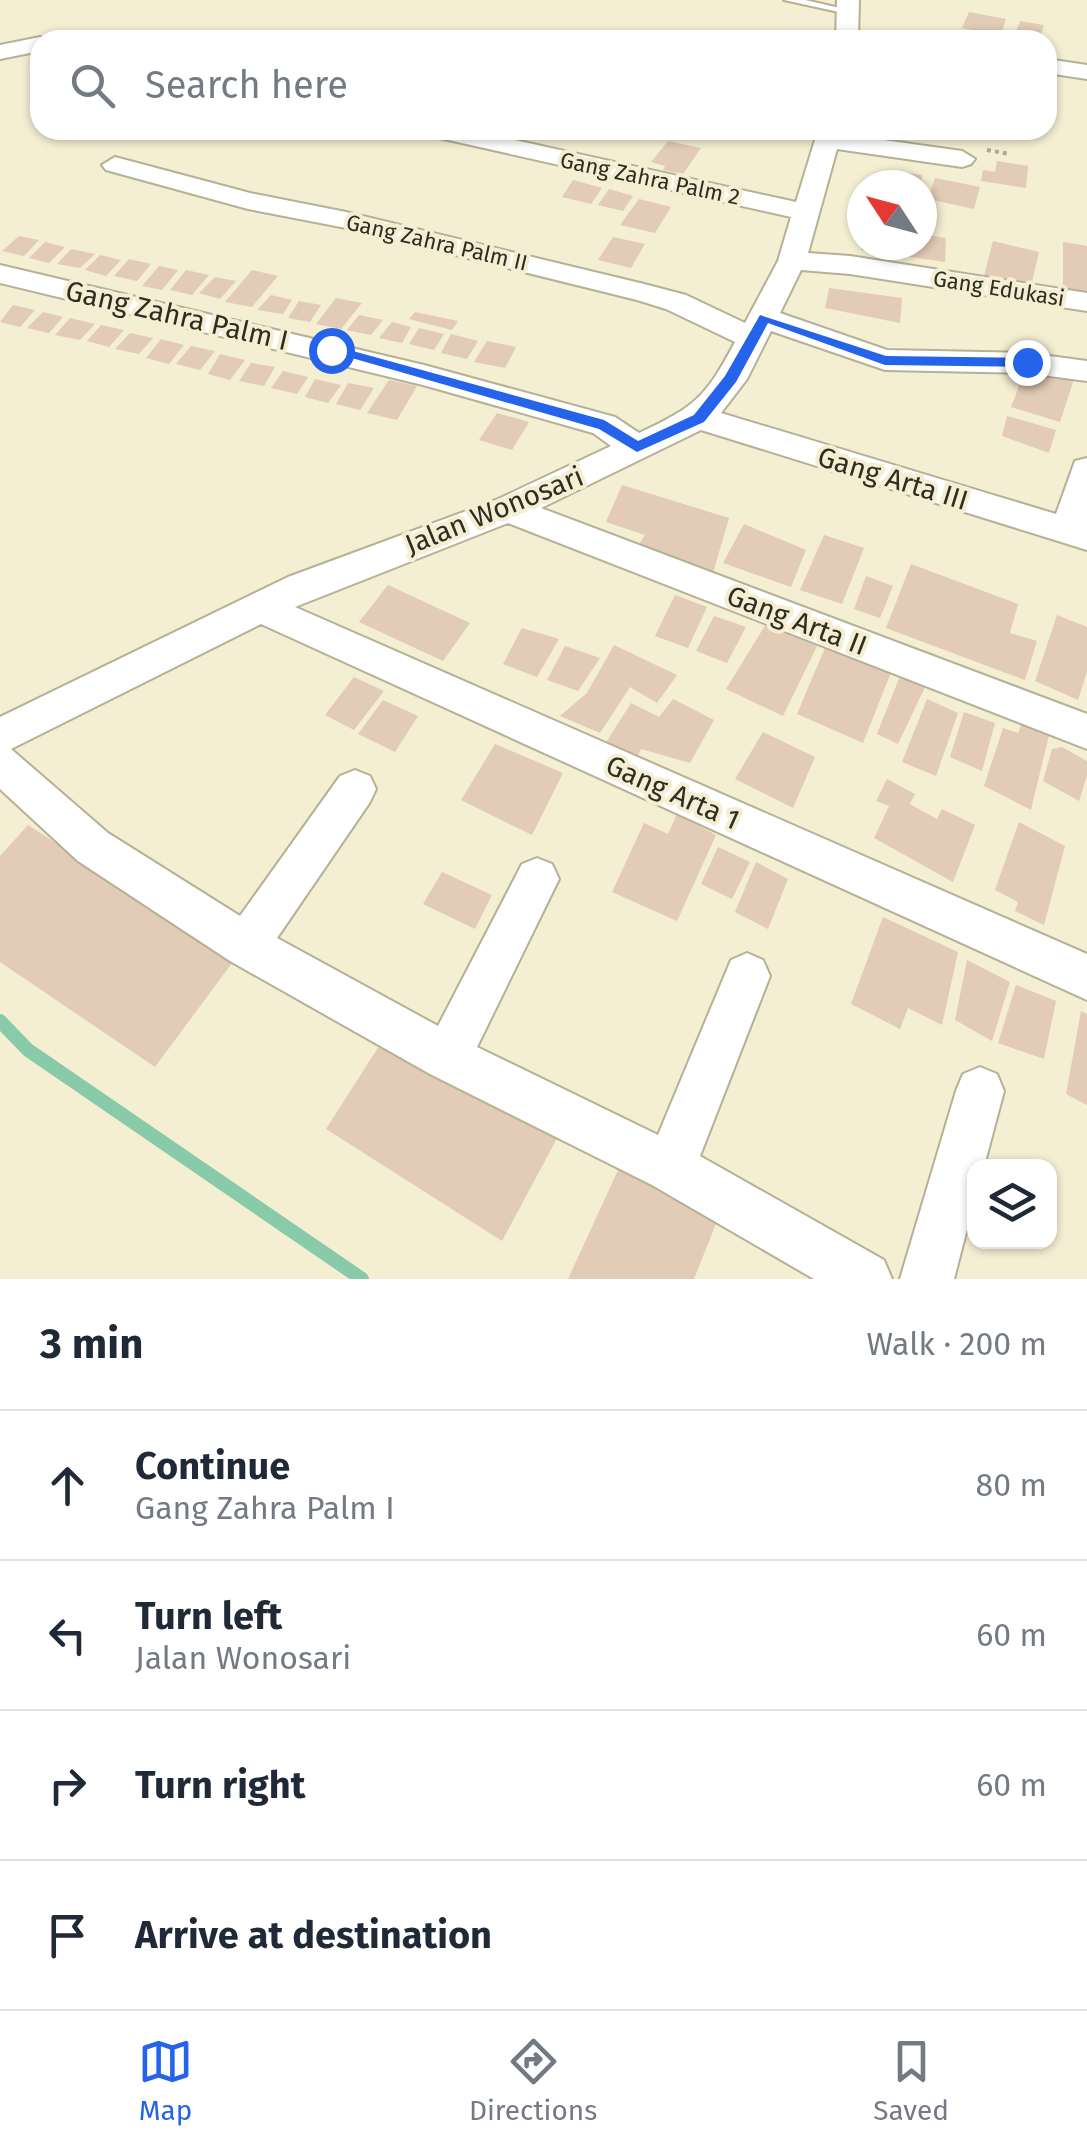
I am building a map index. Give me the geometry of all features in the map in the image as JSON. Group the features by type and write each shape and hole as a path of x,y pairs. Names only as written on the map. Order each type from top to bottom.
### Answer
{"street":[{"path":"0,52 30,46"},
{"path":"1057,68 1087,72"},
{"name":"Gang Zahra Palm 2","path":"479,140 808,213"},
{"name":"Jalan Wonosari","path":"4,736 300,587 508,508 699,418 731,378 792,261 828,140"},
{"path":"857,140 962,159"},
{"name":"Gang Zahra Palm II","path":"116,165 248,201 346,220 676,302 764,318"},
{"name":"Gang Edukasi","path":"792,261 850,265 1087,302"},
{"name":"Gang Zahra Palm I","path":"0,274 405,370 604,425 637,447"},
{"path":"676,302 764,318 885,360 1027,362 1087,371"},
{"name":"Gang Arta III","path":"699,418 1078,533"},
{"path":"1078,533 1087,470"},
{"name":"Gang Arta II","path":"508,508 1087,732"},
{"name":"Gang Arta 1","path":"259,607 1087,976"},
{"path":"4,736 93,847 246,945 447,1056 670,1166 865,1279"},
{"path":"246,945 355,789"},
{"path":"447,1056 538,879"},
{"path":"670,1166 747,976"},
{"path":"927,1279 980,1091"}],"lane":[{"path":"789,0 848,6"}],"building":[{"path":"969,12 1006,19 1002,30 962,28"},
{"path":"1020,21 1044,25 1042,30 1017,30"},
{"path":"668,141 701,148 683,174 663,170 665,166 651,162"},
{"path":"997,161 1028,166 1026,188 981,181 983,170 995,172"},
{"path":"937,178 980,187 974,209 937,201"},
{"path":"573,180 602,188 591,204 562,197"},
{"path":"609,189 633,196 623,211 598,205"},
{"path":"639,199 671,207 655,233 620,225"},
{"path":"19,236 39,240 24,256 2,251"},
{"path":"937,236 946,238 945,262 931,260 937,260"},
{"path":"613,237 645,244 631,268 598,260"},
{"path":"993,241 1039,252 1030,291 983,280"},
{"path":"45,242 65,247 49,263 29,258"},
{"path":"1063,242 1087,246 1087,293 1063,289"},
{"path":"71,249 95,254 80,268 57,264"},
{"path":"100,255 121,260 106,276 85,270"},
{"path":"129,259 151,264 137,281 114,276"},
{"path":"159,266 178,270 162,290 142,286"},
{"path":"186,270 209,275 192,295 170,290"},
{"path":"252,270 278,276 252,307 225,302"},
{"path":"215,277 236,281 220,299 199,293"},
{"path":"829,288 902,298 900,323 825,308"},
{"path":"271,295 292,300 283,314 257,310"},
{"path":"336,298 362,303 341,329 316,324"},
{"path":"299,301 321,305 310,322 288,318"},
{"path":"13,305 35,310 20,327 0,322"},
{"path":"43,312 63,317 49,333 27,328"},
{"path":"415,312 458,321 452,330 409,319"},
{"path":"359,315 383,320 371,335 347,330"},
{"path":"70,318 95,324 80,340 55,335"},
{"path":"392,322 411,327 402,343 379,338"},
{"path":"101,325 124,330 109,347 87,341"},
{"path":"419,328 444,334 434,350 409,344"},
{"path":"130,333 153,338 139,354 115,349"},
{"path":"451,334 478,341 467,359 441,353"},
{"path":"161,339 184,345 169,364 146,358"},
{"path":"487,341 516,347 505,368 474,362"},
{"path":"191,346 215,351 200,370 176,364"},
{"path":"220,354 245,360 230,380 208,374"},
{"path":"251,363 275,367 264,386 239,381"},
{"path":"1027,365 1074,379 1060,422 1011,407"},
{"path":"283,371 308,377 297,394 271,388"},
{"path":"315,379 341,385 328,403 305,397"},
{"path":"389,380 417,386 397,420 367,413"},
{"path":"348,383 374,388 360,410 336,404"},
{"path":"497,413 529,422 512,450 479,440"},
{"path":"1007,416 1056,430 1049,453 1002,436"},
{"path":"622,485 729,518 713,573 637,548 645,535 606,522"},
{"path":"744,524 806,550 791,587 723,563"},
{"path":"824,535 864,548 842,604 800,590"},
{"path":"911,564 1018,604 1010,633 1037,641 1025,680 886,628"},
{"path":"866,576 893,586 880,618 854,609"},
{"path":"388,585 470,623 443,661 359,622"},
{"path":"675,595 707,607 688,648 655,636"},
{"path":"1057,615 1087,627 1087,672 1078,700 1035,681"},
{"path":"714,616 746,627 727,663 696,651"},
{"path":"766,624 817,646 783,716 726,689"},
{"path":"522,628 559,639 537,677 503,664"},
{"path":"827,643 892,670 863,743 797,714"},
{"path":"614,645 677,675 657,703 630,687 600,733 560,716 587,693"},
{"path":"565,646 600,658 578,691 547,680"},
{"path":"900,676 926,685 898,744 877,734"},
{"path":"354,677 384,691 354,730 325,715"},
{"path":"673,699 714,720 690,763 641,749 636,760 605,744 631,703 659,717"},
{"path":"927,699 958,713 936,776 902,762"},
{"path":"383,700 418,716 395,752 358,734"},
{"path":"964,712 995,723 982,771 950,757"},
{"path":"1024,718 1050,731 1031,810 984,786 1003,728 1018,733"},
{"path":"763,732 815,757 793,808 735,779"},
{"path":"495,744 563,773 532,835 461,800"},
{"path":"1062,747 1087,761 1079,801 1043,781 1052,749"},
{"path":"887,779 915,794 910,804 937,819 942,809 975,825 953,882 874,838 889,806 876,801"},
{"path":"677,814 716,835 677,921 612,892 644,823 668,834"},
{"path":"1019,822 1065,846 1044,925 1015,911 1018,902 995,890"},
{"path":"28,825 235,959 155,1067 0,962 0,856"},
{"path":"718,847 750,862 732,899 701,884"},
{"path":"756,862 788,879 768,929 735,912"},
{"path":"442,872 492,895 475,929 423,904"},
{"path":"883,917 958,952 942,1025 908,1008 900,1029 851,1004"},
{"path":"967,960 1010,982 992,1041 955,1020"},
{"path":"1016,985 1056,1001 1044,1059 998,1043"},
{"path":"1081,1011 1087,1014 1087,1105 1066,1094"},
{"path":"390,1029 562,1129 502,1241 326,1129"},
{"path":"625,1155 721,1211 694,1279 568,1279"}],"waterway":[{"path":"0,1021 28,1050 362,1279"}],"route":[{"path":"331,350 604,425 637,447 699,418 731,378 765,318 885,360 1027,362"}]}
